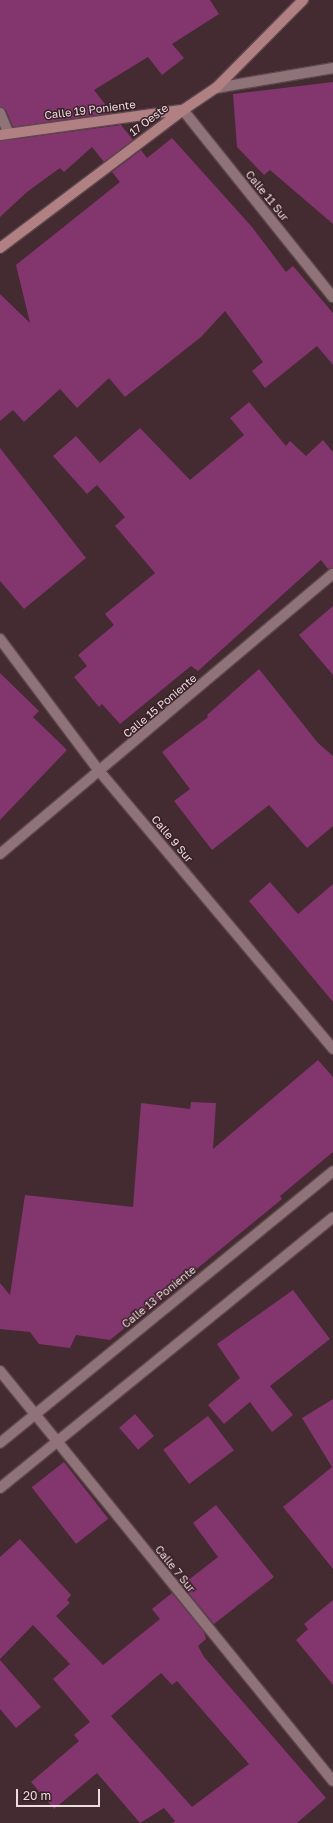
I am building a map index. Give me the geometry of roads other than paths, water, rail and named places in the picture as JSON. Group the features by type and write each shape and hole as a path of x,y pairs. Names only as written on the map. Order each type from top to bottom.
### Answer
{"street":[{"name":"17 Oeste","path":"0,248 183,110 216,88 303,0"},
{"path":"216,88 333,68"},
{"name":"Calle 19 Poniente","path":"4,133 183,110"},
{"name":"Calle 11 Sur","path":"183,110 333,297"},
{"path":"0,114 4,133"},
{"name":"Calle 15 Poniente","path":"0,854 100,772 333,574"},
{"name":"Calle 9 Sur","path":"0,639 100,772 333,1050"},
{"name":"Calle 13 Poniente","path":"0,1443 333,1171"},
{"path":"0,1488 58,1443 333,1217"},
{"name":"Calle 7 Sur","path":"0,1371 333,1782"}]}
